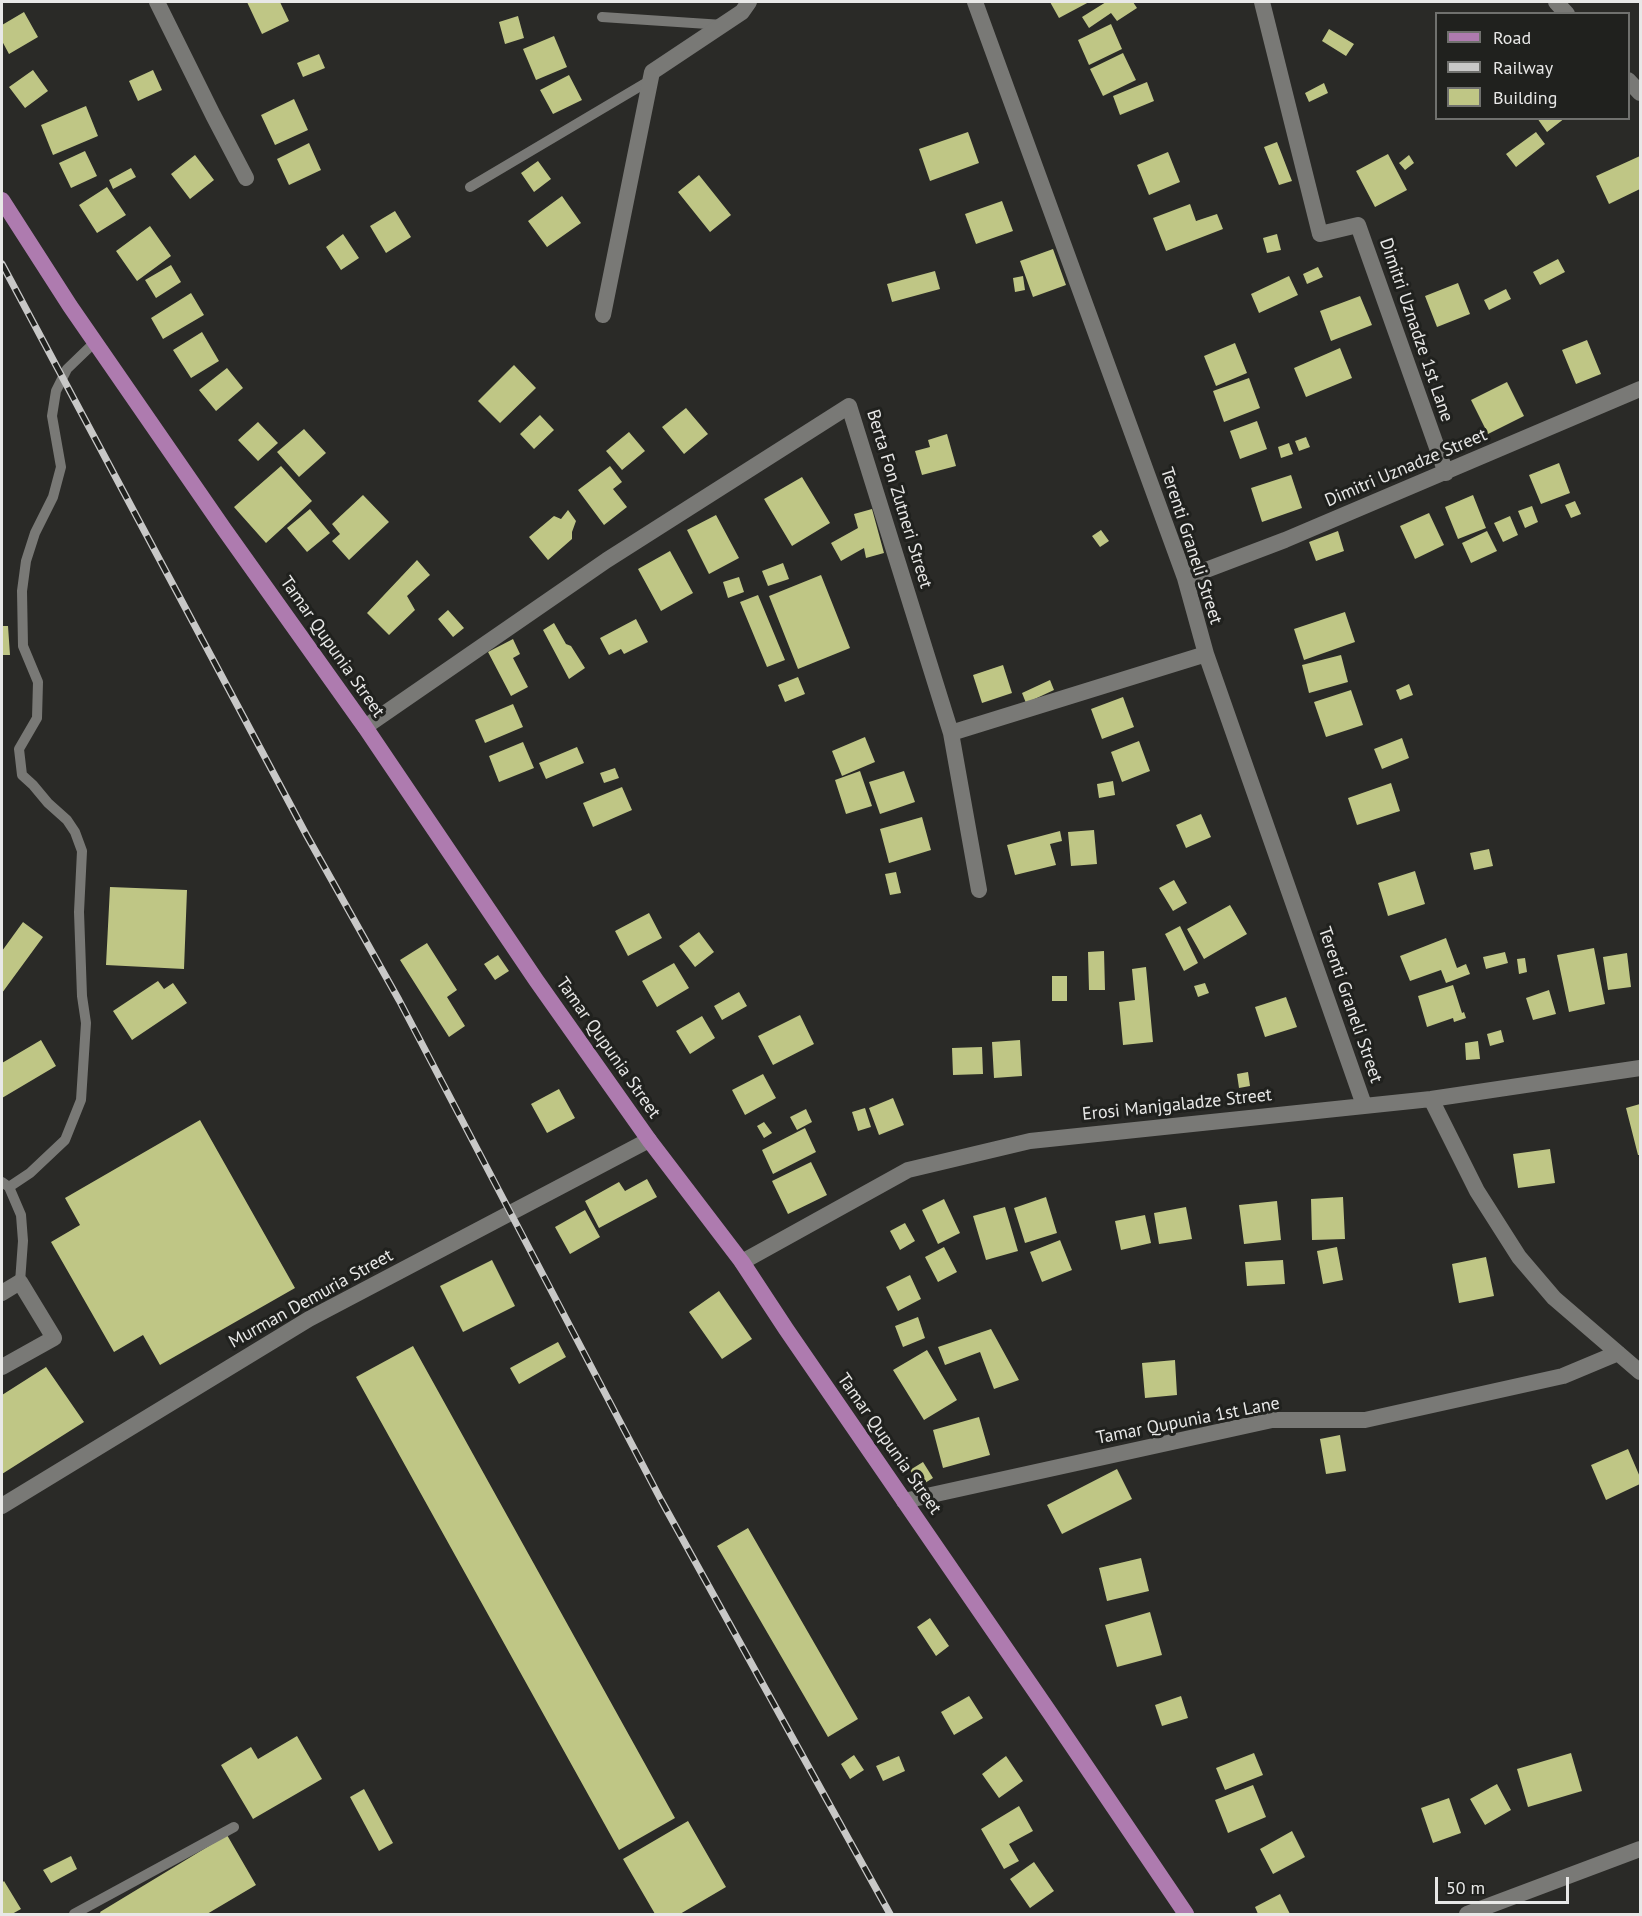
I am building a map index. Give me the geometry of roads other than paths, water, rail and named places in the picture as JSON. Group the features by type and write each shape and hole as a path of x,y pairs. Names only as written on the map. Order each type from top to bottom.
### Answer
{"main road":[{"name":"Tamar Qupunia Street","path":"2,200 94,342 365,727 536,980 649,1140 742,1262 1186,1914"}],"street":[{"path":"157,2 246,178"},
{"path":"603,315 652,72 742,12 749,2"},
{"name":"Terenti Graneli Street","path":"975,2 1185,578 1206,654 1364,1105"},
{"name":"Dimitri Uznadze 1st Lane","path":"1262,2 1320,234 1358,225 1446,473"},
{"path":"1630,81 1641,93"},
{"name":"Dimitri Uznadze Street","path":"1185,578 1285,540 1641,389"},
{"name":"Berta Fon Zutneri Street","path":"365,727 607,560 849,406 951,733"},
{"path":"980,890 951,733 1206,654"},
{"name":"Erosi Manjgaladze Street","path":"742,1262 908,1170 1030,1141 1431,1099 1641,1068"},
{"path":"1431,1099 1477,1191 1519,1257 1554,1298 1641,1372"},
{"name":"Murman Demuria Street","path":"2,1506 309,1319 649,1140"},
{"path":"2,1293 20,1282 54,1338 2,1367"},
{"name":"Tamar Qupunia 1st Lane","path":"904,1501 1272,1420 1365,1420 1563,1376 1618,1353"},
{"path":"1467,1914 1641,1849"}],"lane":[{"path":"602,17 723,25"},
{"path":"470,187 649,81"},
{"path":"20,1282 23,1240 21,1215 5,1185 30,1173 65,1140 81,1100 86,1023 82,996 79,912 82,851 75,832 67,820 22,775 19,749 37,718 38,682 23,646 22,591 26,561 35,533 53,497 62,467 52,416 56,391 67,369 94,342"},
{"path":"74,1914 234,1827"}],"railway":[{"path":"2,264 307,836 399,1000 661,1500 890,1914"}]}
